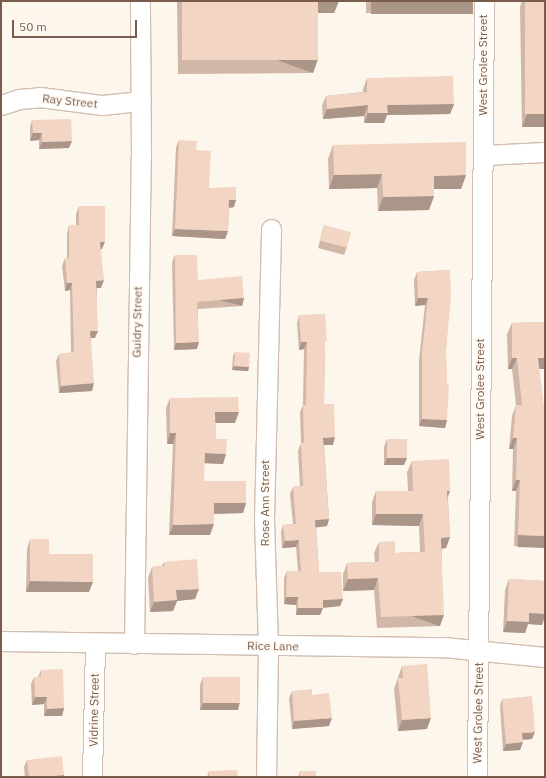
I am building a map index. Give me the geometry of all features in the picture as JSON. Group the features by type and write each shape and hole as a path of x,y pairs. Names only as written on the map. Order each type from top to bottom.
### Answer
{"street":[{"name":"Guidry Street","path":"134,644 141,101 140,1"},
{"name":"West Grolee Street","path":"477,777 484,155 484,1"},
{"name":"Ray Street","path":"1,105 19,99 40,97 102,105 141,101"},
{"path":"484,155 545,152"},
{"name":"Rose Ann Street","path":"266,777 268,646 264,519 271,229"},
{"name":"Rice Lane","path":"1,641 95,644 444,647 545,657"},
{"name":"Vidrine Street","path":"92,777 95,644"}],"building":[{"path":"182,1 318,1 318,60 182,60"},
{"path":"525,1 545,1 545,114 525,114"},
{"path":"453,76 454,104 387,105 388,113 368,113 368,105 327,109 326,96 367,92 367,78"},
{"path":"71,119 72,141 42,142 42,133 33,133 32,120"},
{"path":"179,140 197,141 196,150 211,151 209,188 236,187 236,200 229,200 228,231 175,229"},
{"path":"466,142 466,175 434,176 434,196 383,197 382,174 334,175 333,145"},
{"path":"79,206 105,206 105,242 100,242 104,280 96,281 98,331 90,331 94,383 61,386 59,354 74,352 72,283 67,283 65,258 69,258 69,225 79,225"},
{"path":"324,225 351,232 347,248 320,240"},
{"path":"175,255 197,255 198,280 242,276 244,298 197,302 199,342 176,343"},
{"path":"450,270 451,296 446,351 447,385 449,385 447,420 422,419 422,352 428,298 418,298 417,272"},
{"path":"325,314 327,341 325,341 324,404 334,404 335,437 323,438 329,519 315,520 319,572 341,572 343,599 323,600 323,608 298,608 298,597 286,597 287,571 301,571 299,540 285,541 283,525 296,524 293,487 303,486 301,443 304,443 303,405 306,405 307,342 301,342 299,315"},
{"path":"545,322 545,358 538,358 545,407 545,536 518,535 520,480 516,480 517,438 513,438 516,405 522,405 517,358 512,358 512,323"},
{"path":"235,352 250,353 249,367 234,366"},
{"path":"238,397 239,412 215,412 216,439 227,439 226,454 205,453 204,481 246,481 246,503 214,503 214,524 173,525 176,433 170,433 170,398"},
{"path":"387,439 407,439 407,458 387,458"},
{"path":"449,459 450,491 447,491 450,537 441,538 444,615 381,617 378,578 348,579 347,563 379,562 379,542 395,541 395,553 425,552 423,514 376,514 376,491 413,491 412,461"},
{"path":"30,539 49,539 49,554 93,554 93,582 30,581"},
{"path":"197,559 199,589 176,590 177,600 154,602 152,567 164,566 164,562"},
{"path":"509,579 545,581 545,614 529,613 529,622 507,621"},
{"path":"427,664 431,718 402,720 398,678 403,678 402,666"},
{"path":"63,669 64,708 47,709 47,697 35,697 34,677 41,677 41,670"},
{"path":"203,677 240,677 240,703 203,703"},
{"path":"312,689 312,695 329,693 332,718 294,721 292,691"},
{"path":"532,696 535,732 522,733 523,742 506,744 502,699"},
{"path":"62,756 64,775 29,777 27,760"},
{"path":"237,770 238,777 209,777 209,771"},
{"path":"300,771 316,771 316,777 300,777"}]}
